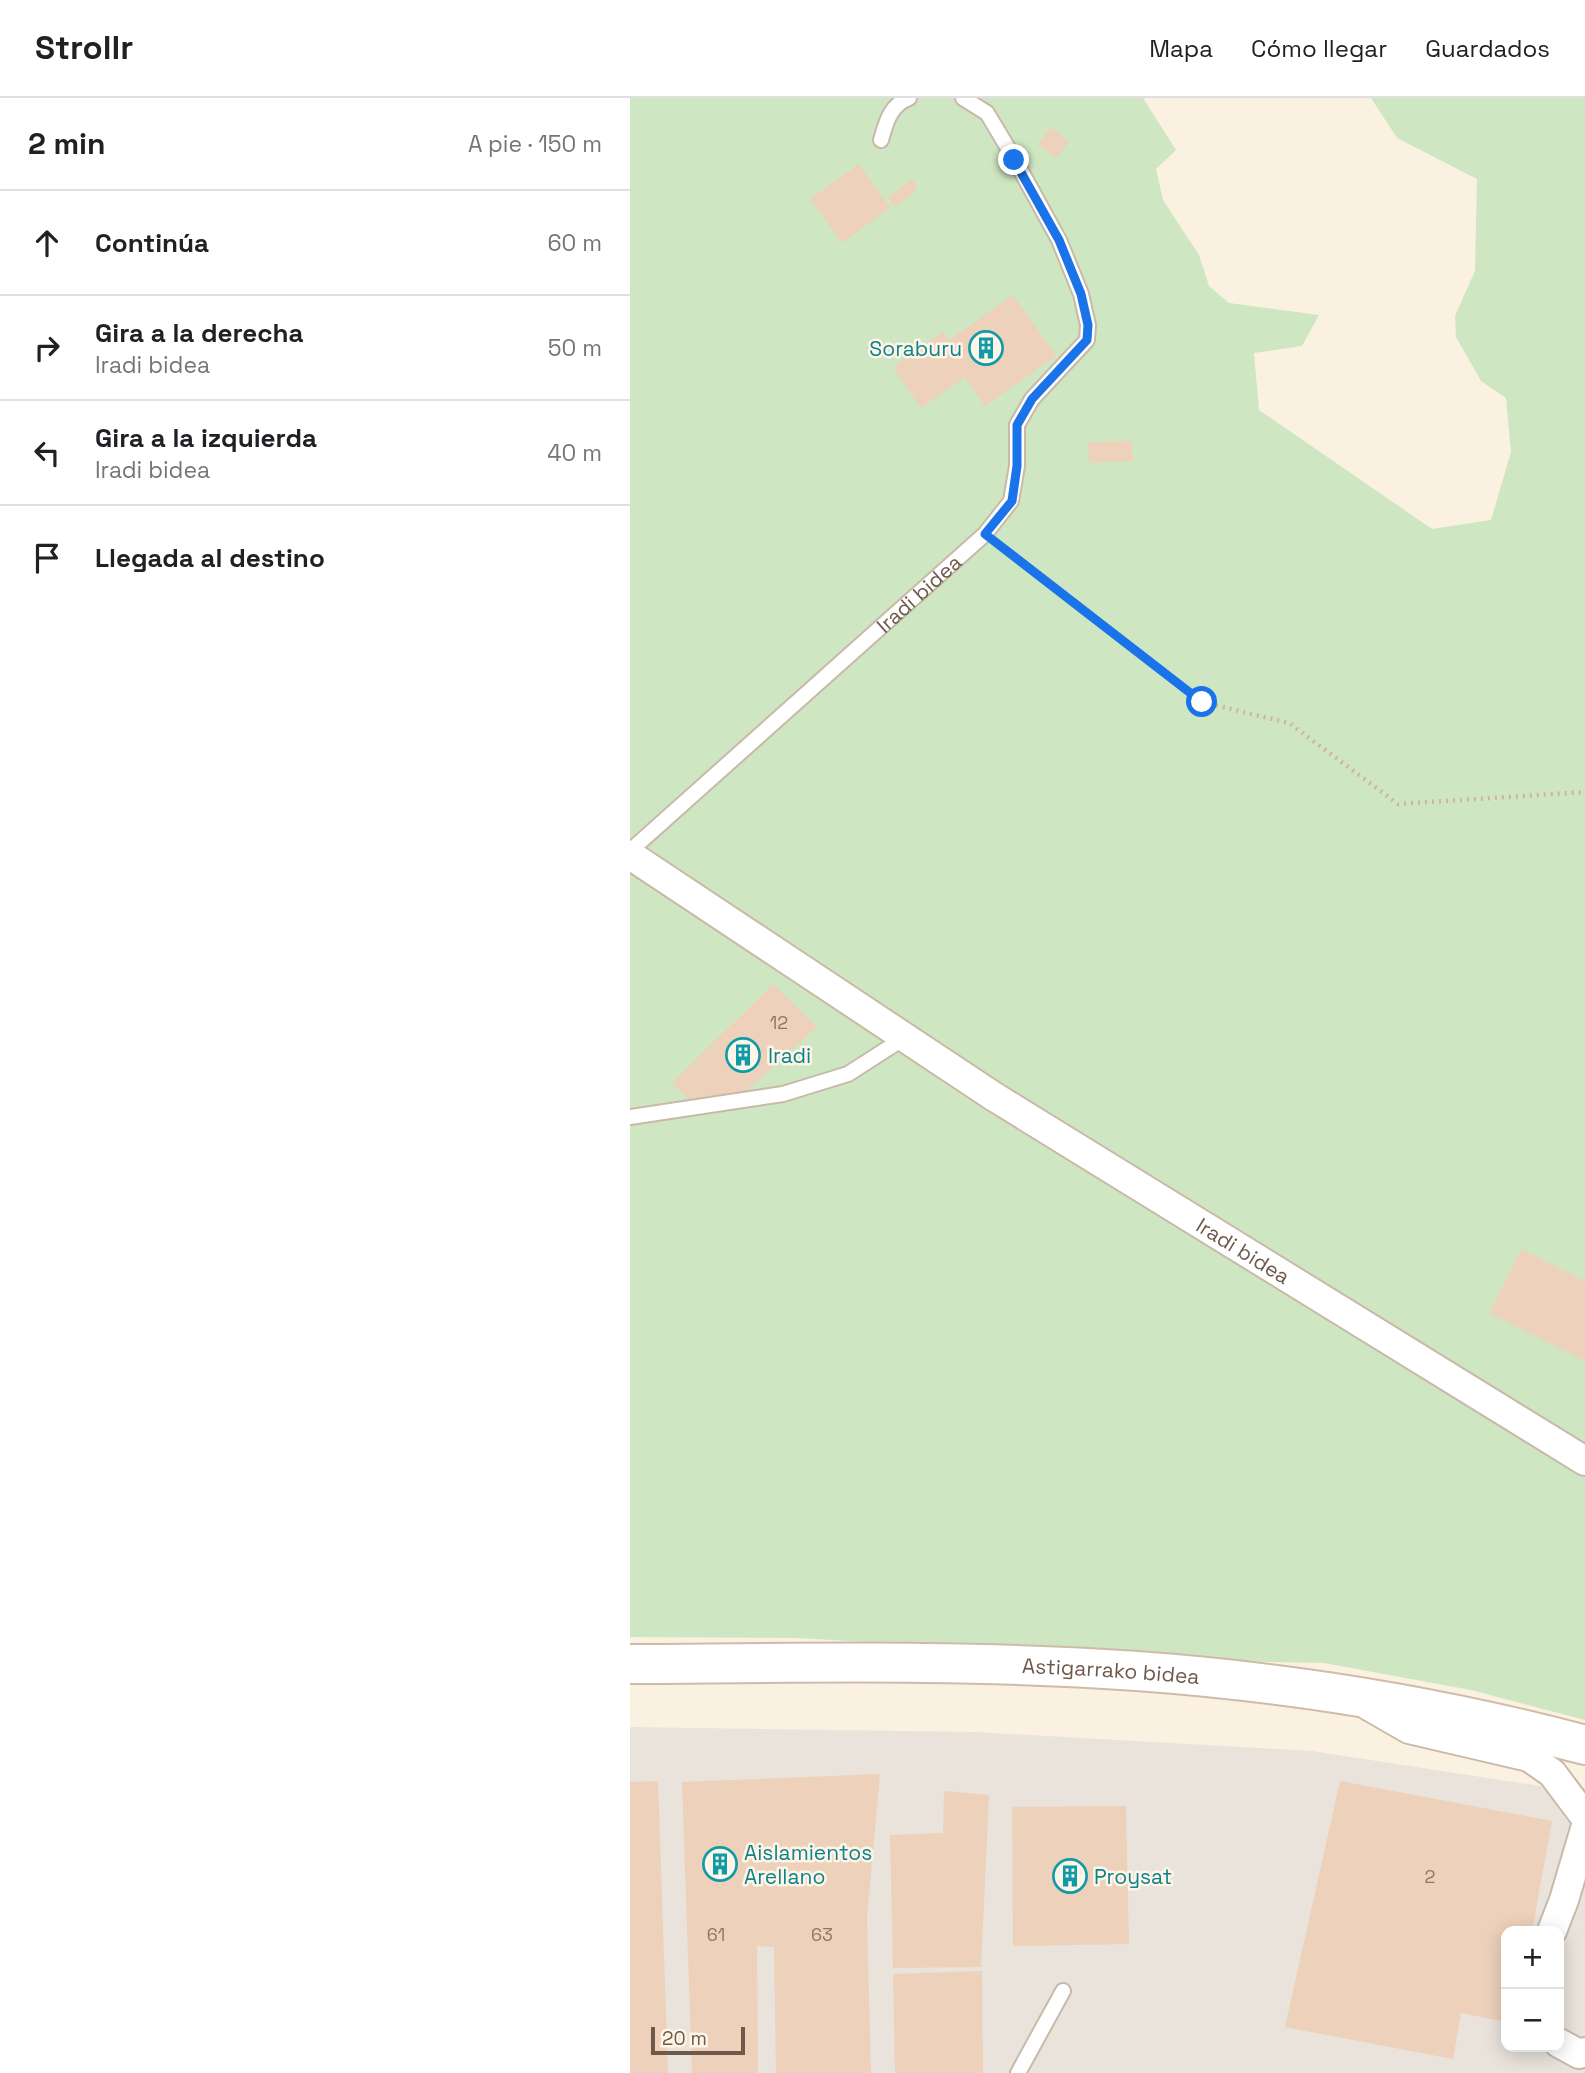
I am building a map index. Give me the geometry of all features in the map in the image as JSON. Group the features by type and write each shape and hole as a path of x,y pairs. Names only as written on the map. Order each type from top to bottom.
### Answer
{"main road":[{"name":"Astigarrako bidea","path":"630,1664 1045,1667 1138,1671 1256,1683 1355,1697 1526,1729 1585,1745"}],"street":[{"name":"Iradi bidea","path":"630,853 1004,1103 1585,1461"},
{"path":"1355,1697 1409,1729 1529,1757 1552,1773 1585,1817"},
{"path":"1554,1926 1585,1829"}],"lane":[{"path":"881,141 887,116 909,98"},
{"name":"Iradi bidea","path":"630,853 985,534 1012,501 1017,466 1017,425 1032,399 1087,340 1088,325 1081,294 1059,240 987,113 963,98"},
{"path":"630,1117 783,1094 848,1074 904,1038"},
{"path":"1018,2073 1063,1990"}],"path":[{"path":"985,534 1202,702 1289,723 1398,804 1585,792"}],"shaded area":[{"path":"630,1727 975,1732 1312,1751 1585,1793 1585,2073 630,2073"}],"green space":[{"path":"630,98 1143,98 1176,150 1156,169 1163,200 1199,255 1209,286 1229,303 1319,315 1302,346 1254,353 1259,410 1432,529 1491,520 1511,452 1506,398 1481,381 1456,337 1455,316 1475,271 1477,179 1397,138 1371,98 1585,98 1585,1720 1471,1690 1324,1663 1177,1660 797,1638 630,1637"}],"building":[{"path":"1051,127 1069,142 1056,158 1038,144"},
{"path":"859,164 890,208 842,243 810,199"},
{"path":"912,179 917,186 915,192 895,207 888,197"},
{"name":"Soraburu","path":"1013,295 1056,356 985,406 965,377 921,408 893,368 943,332 949,340"},
{"path":"1132,441 1133,461 1089,463 1088,442"},
{"name":"Iradi","path":"773,984 817,1027 745,1092 689,1100 672,1083"},
{"path":"1521,1249 1585,1281 1585,1361 1489,1313"},
{"path":"880,1774 867,1918 871,2073 776,2073 774,1947 757,1946 758,2073 692,2073 682,1782"},
{"path":"658,1781 668,2073 630,2073 630,1782"},
{"path":"1340,1781 1552,1821 1533,1926 1501,1926 1501,2021 1461,2013 1453,2059 1285,2027"},
{"path":"944,1791 989,1795 981,1967 893,1968 890,1835 943,1833"},
{"name":"Proysat","path":"1126,1806 1129,1944 1013,1946 1012,1807"},
{"path":"982,1971 983,2073 895,2073 893,1974"}],"place":[{"name":"Soraburu","path":"986,348"},
{"name":"Iradi","path":"743,1055"},
{"name":"Aislamientos Arellano","path":"720,1864"},
{"name":"Proysat","path":"1070,1876"}],"route":[{"path":"1014,160 1059,240 1081,294 1088,325 1087,340 1032,399 1017,425 1017,466 1012,501 985,534 1202,702"}]}
